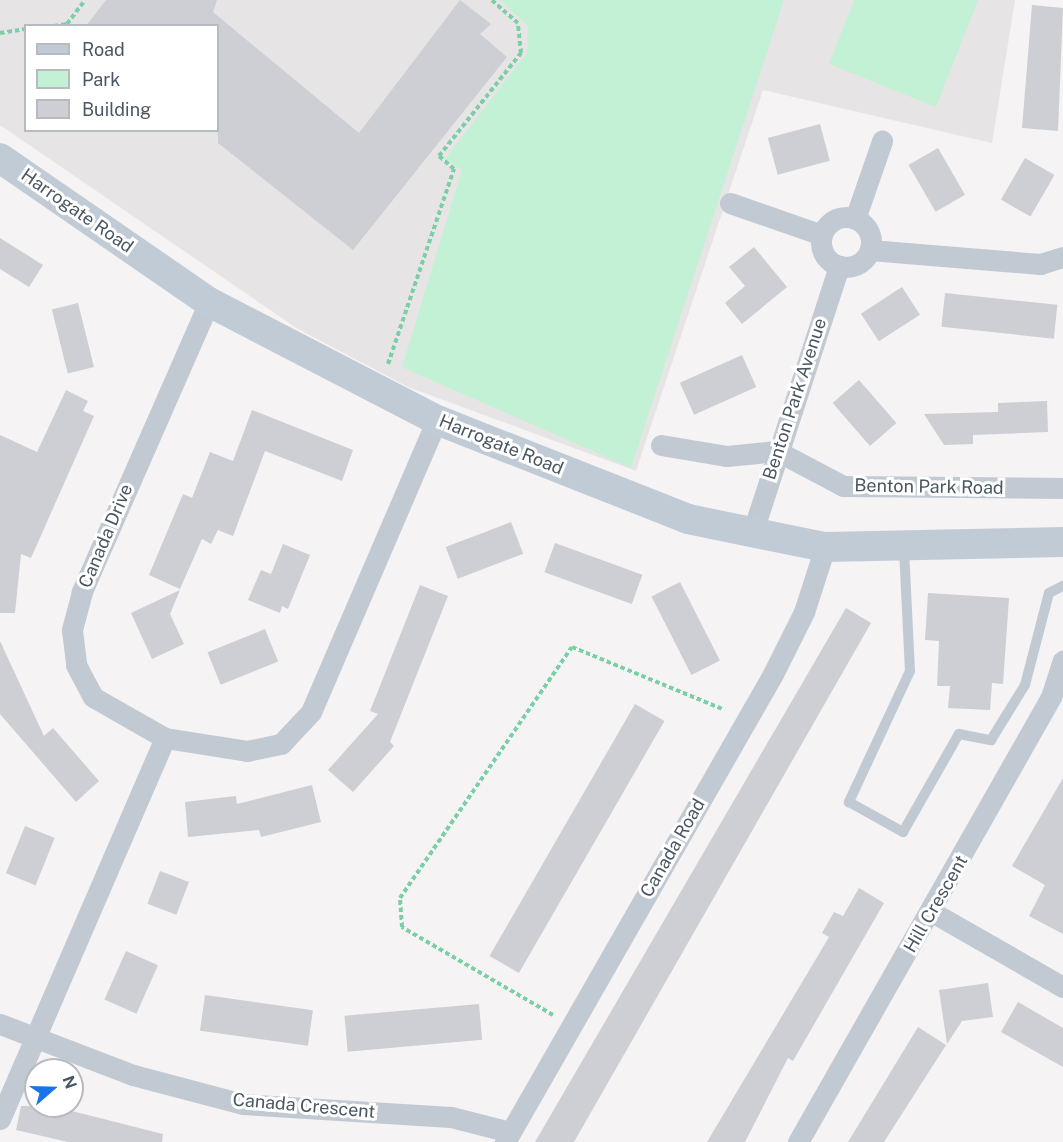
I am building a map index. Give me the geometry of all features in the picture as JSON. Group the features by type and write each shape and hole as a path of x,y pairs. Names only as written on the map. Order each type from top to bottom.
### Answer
{"main road":[{"name":"Harrogate Road","path":"0,158 209,302 436,420 688,519 752,534 825,547 904,549 1063,542"}],"street":[{"path":"855,219 882,141"},
{"path":"730,203 822,235"},
{"path":"835,219 855,219 869,233 870,250 859,263 839,266 823,253 822,235 835,219"},
{"path":"870,250 1040,264 1063,257"},
{"name":"Benton Park Avenue","path":"752,534 777,451 839,266"},
{"name":"Canada Drive","path":"209,302 96,559 72,630 76,665 93,697 165,738 247,751 280,744 311,712 436,420"},
{"path":"661,445 727,456 777,451"},
{"name":"Benton Park Road","path":"777,451 843,486 1063,488"},
{"name":"Canada Road","path":"507,1137 748,720 804,612 825,547"},
{"name":"Hill Crescent","path":"798,1142 1057,700 1063,661"},
{"path":"0,1119 165,738"},
{"path":"932,912 1063,987"},
{"name":"Canada Crescent","path":"0,1024 133,1075 243,1104 450,1117 507,1137"}],"lane":[{"path":"904,549 910,671 849,802 903,832 959,734 991,740 1025,685 1049,593 1063,586"}],"path":[{"path":"67,24 85,0"},
{"path":"379,390 454,169 439,156 521,53 518,23 492,0"},
{"path":"0,33 24,29"},
{"path":"571,1026 402,927 400,898 572,647 748,720"}],"shaded area":[{"path":"0,0 1015,0 992,143 763,90 636,471 408,387 298,329 0,125"}],"green space":[{"path":"500,0 784,0 631,468 402,367 462,170 445,159 527,53 528,26"},
{"path":"854,0 978,0 936,107 829,64"}],"building":[{"path":"106,0 217,0 213,12 359,133 460,0 491,24 480,34 507,57 353,250 218,143 219,24 88,24"},
{"path":"1032,5 1063,8 1058,131 1022,128"},
{"path":"820,124 830,161 778,175 768,138"},
{"path":"938,148 965,195 936,212 909,165"},
{"path":"1025,158 1054,175 1030,217 1001,200"},
{"path":"0,238 43,265 29,287 0,269"},
{"path":"754,247 787,287 742,324 725,303 745,286 729,267"},
{"path":"902,287 920,315 879,341 861,314"},
{"path":"945,293 1057,305 1054,339 941,327"},
{"path":"78,303 94,367 68,374 52,310"},
{"path":"742,355 756,387 694,415 680,383"},
{"path":"859,380 896,423 870,446 833,403"},
{"path":"66,390 88,401 83,411 94,416 31,558 21,554 15,613 0,613 0,435 37,452"},
{"path":"1047,401 1048,432 973,435 973,444 944,445 924,414 998,412 998,403"},
{"path":"252,410 353,450 342,481 265,451 233,536 218,530 211,544 202,539 180,589 149,575 183,494 192,498 210,452 233,461"},
{"path":"511,522 523,554 458,579 446,547"},
{"path":"555,543 642,575 632,604 544,572"},
{"path":"283,544 310,555 288,609 282,606 280,613 248,600 261,570 271,574"},
{"path":"680,582 720,660 691,675 651,597"},
{"path":"420,585 448,596 390,742 394,746 353,792 328,770 378,714 370,711"},
{"path":"180,590 170,614 184,644 152,659 131,613"},
{"path":"928,593 1009,598 1003,684 992,683 990,710 948,708 950,686 937,686 939,641 925,640"},
{"path":"846,608 871,623 574,1142 535,1142"},
{"path":"265,629 278,661 221,685 208,652"},
{"path":"0,641 44,736 53,728 99,781 76,802 0,714"},
{"path":"635,704 664,721 519,973 490,956"},
{"path":"1063,778 1063,934 1029,916 1045,885 1012,866"},
{"path":"312,785 321,822 261,837 259,830 188,837 185,802 236,796 237,804"},
{"path":"25,826 55,838 36,885 6,873"},
{"path":"160,871 189,882 176,915 147,904"},
{"path":"859,888 884,903 793,1061 788,1058 745,1142 707,1142 829,937 822,933 834,912 843,916"},
{"path":"126,951 158,965 136,1014 104,999"},
{"path":"988,983 993,1017 962,1021 947,1044 939,990"},
{"path":"205,995 313,1010 308,1046 200,1031"},
{"path":"1018,1002 1063,1028 1063,1067 1001,1032"},
{"path":"479,1004 482,1040 348,1052 345,1016"},
{"path":"918,1027 946,1045 884,1142 848,1142"},
{"path":"21,1106 24,1106 24,1118 84,1118 84,1114 163,1134 162,1142 68,1142 16,1130"}]}
